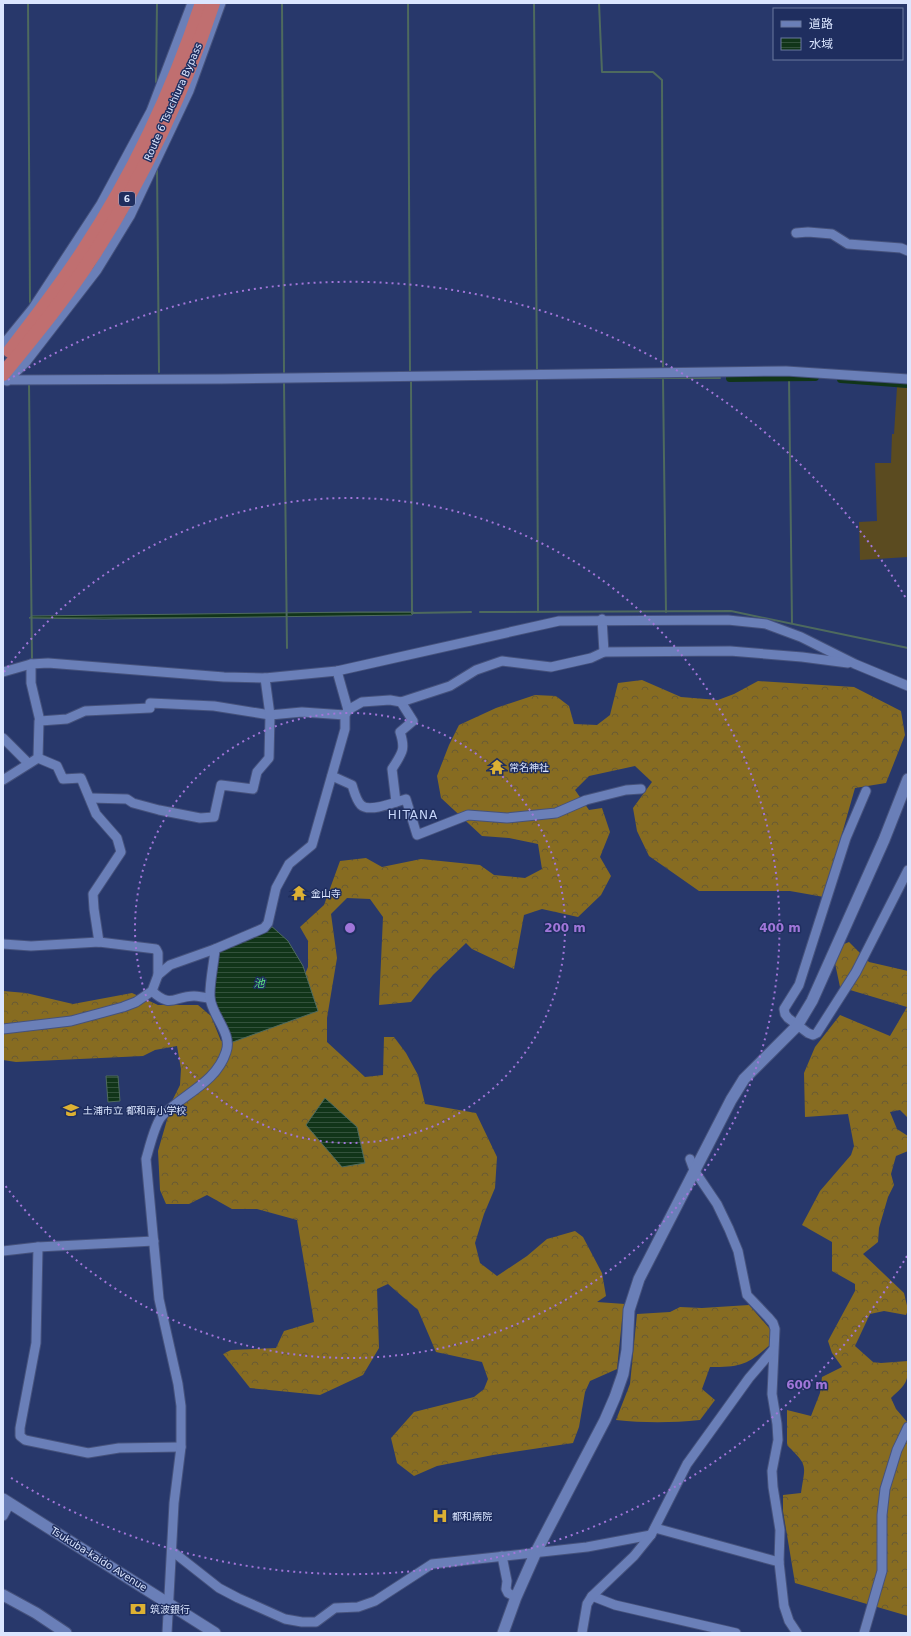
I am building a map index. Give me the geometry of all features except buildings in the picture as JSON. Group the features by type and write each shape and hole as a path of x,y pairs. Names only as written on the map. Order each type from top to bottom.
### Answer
{"highway":[{"name":"Route 6 Tsuchiura Bypass","path":"3,359 60,284 108,211 148,137 193,30 202,3"},
{"name":"Route 6 Tsuchiura Bypass","path":"4,380 94,254 119,212 160,135 203,32 213,3"}],"street":[{"path":"3,345 33,308 102,204 151,111 192,3"},
{"path":"4,380 26,362 97,270 130,216 189,91 221,3"},
{"path":"796,233 808,232 832,234 848,244 901,248 908,251"},
{"path":"4,380 221,379 786,371 908,379"},
{"path":"602,619 604,652"},
{"path":"3,672 31,664 48,662 224,677 266,678 337,671 559,620 728,620 766,624 801,637 855,664 908,686"},
{"path":"40,721 66,719 85,711 150,708 150,704 214,706 270,715 302,712 347,713 362,702 390,700 401,702 450,686 476,670 502,661 551,667 579,659 591,658 604,652 730,651 802,657 855,664"},
{"path":"31,664 31,683 40,721 38,758"},
{"path":"158,975 170,965 215,949 264,928 268,923 276,888 289,864 312,846 327,787 332,776 345,729 347,713 337,671"},
{"path":"90,798 127,799 133,803 159,810 200,818 214,817 221,785 253,789 257,772 269,758 270,715 266,678"},
{"path":"396,802 392,769 404,747 400,732 413,721 401,702"},
{"path":"3,738 28,763"},
{"path":"3,780 38,758 57,766 63,779 81,778 96,814 117,838 121,852 93,894 99,942"},
{"path":"332,776 352,785 361,806 370,809 406,799 417,835 468,816 507,818 556,813 586,800 626,790 641,789"},
{"path":"503,1633 516,1597 536,1552 615,1398 626,1358 629,1310 639,1279 731,1100 744,1079 797,1026 820,986 908,780"},
{"path":"866,791 846,838 799,985 784,1009 785,1014 797,1026 812,1035 817,1032 856,972 908,870"},
{"path":"3,944 31,946 99,942 156,949 158,953 158,975 152,991 123,1007 71,1021 3,1029"},
{"path":"167,1633 174,1503 181,1447 181,1406 178,1384 159,1299 146,1159 161,1117 207,1080 219,1068 227,1052 228,1044 210,998 215,949"},
{"path":"152,991 158,997 168,1002 193,996 210,998"},
{"path":"690,1159 694,1170 717,1204 729,1229 738,1251 747,1294 773,1323 775,1329 772,1394 778,1440 772,1472 780,1530 778,1562 784,1606 789,1621 797,1633"},
{"path":"3,1251 38,1247 154,1241"},
{"path":"38,1247 36,1343 20,1428 20,1436 25,1440 88,1453 119,1448 181,1447"},
{"path":"582,1633 587,1604 592,1596 634,1556 653,1531 687,1464 749,1378 773,1350"},
{"path":"864,1633 882,1571 882,1515 885,1489 897,1450 908,1427"},
{"path":"3,1516 7,1501"},
{"name":"Tsukuba-kaido Avenue","path":"7,1501 215,1633"},
{"path":"172,1551 219,1588 285,1619 302,1622 316,1622 335,1608 358,1608 376,1601 432,1564 587,1547 653,1531 778,1562"},
{"path":"502,1556 507,1582 506,1589 508,1593 516,1597"},
{"path":"3,1595 36,1613 66,1633"},
{"path":"592,1596 615,1605 736,1633"}],"shaded area":[{"path":"897,387 908,388 908,557 860,560 859,522 877,521 875,463 891,463 892,434 894,434"}],"green space":[{"path":"642,680 681,697 718,700 734,694 758,681 854,687 901,711 905,735 886,783 855,788 824,897 790,891 699,891 649,856 637,831 633,808 652,782 635,766 589,776 575,790 589,810 602,808 610,832 600,857 611,876 601,895 578,917 542,909 524,915 514,969 472,949 466,943 433,975 411,1002 379,1005 383,917 370,899 347,898 331,914 337,958 327,1018 327,1042 365,1077 383,1075 384,1037 394,1037 406,1053 418,1075 425,1104 476,1113 497,1157 495,1188 484,1214 475,1243 480,1263 497,1276 527,1256 547,1239 575,1231 583,1237 602,1273 606,1296 597,1302 625,1304 617,1369 590,1381 585,1392 579,1427 573,1443 493,1455 437,1466 414,1476 397,1463 391,1438 414,1412 474,1397 484,1389 488,1379 482,1362 436,1352 418,1310 388,1284 377,1289 379,1348 363,1375 320,1395 250,1388 223,1354 231,1350 276,1348 284,1331 314,1322 297,1220 257,1209 232,1209 207,1195 189,1204 166,1204 160,1190 158,1151 173,1099 180,1085 181,1069 177,1046 155,1050 143,1056 16,1062 3,1060 3,991 26,993 73,1004 132,993 158,1005 198,1005 211,1016 221,1041 253,1028 295,998 308,967 308,941 300,927 324,905 340,861 366,858 382,867 421,859 480,865 494,875 525,878 542,869 538,844 509,838 482,836 441,798 437,776 449,745 459,725 496,708 535,695 556,696 569,706 574,724 597,725 610,715 618,683"},
{"path":"849,942 869,962 908,971 908,1118 900,1110 890,1112 897,1129 908,1136 908,1151 896,1156 891,1174 894,1185 888,1197 879,1228 878,1242 863,1254 904,1293 908,1310 906,1315 884,1311 870,1314 855,1346 873,1362 881,1363 908,1361 908,1374 906,1382 891,1398 896,1409 908,1423 908,1616 795,1583 783,1511 783,1495 801,1493 804,1471 802,1462 787,1445 787,1410 811,1416 820,1393 822,1377 842,1367 832,1353 828,1341 855,1291 855,1284 832,1271 832,1242 802,1225 820,1191 851,1155 854,1146 848,1114 805,1117 804,1073 815,1047 840,1015 890,1036 907,1007 840,987 832,949"},
{"path":"749,1305 770,1329 771,1344 750,1361 737,1365 710,1367 702,1389 715,1400 700,1420 679,1422 637,1422 616,1420 630,1384 637,1314 670,1312 680,1307 702,1308"}],"water":[{"path":"414,612 412,615 104,619 29,618 32,616"},
{"name":"池","path":"269,924 288,941 303,966 318,1011 230,1043 212,998 216,950"},
{"path":"106,1076 118,1076 120,1101 108,1102"},
{"path":"325,1098 357,1127 365,1163 342,1167 306,1125"}],"waterway":[{"path":"28,3 30,302"},
{"path":"156,82 157,3"},
{"path":"282,3 284,372"},
{"path":"408,3 410,371"},
{"path":"534,3 537,370"},
{"path":"599,3 602,72 653,72 662,80 663,370"},
{"path":"157,168 159,372"},
{"path":"789,377 792,623"},
{"path":"730,378 815,377"},
{"path":"578,378 720,378"},
{"path":"841,379 908,384"},
{"path":"663,380 666,612"},
{"path":"411,381 412,613"},
{"path":"537,381 538,612"},
{"path":"29,383 32,660"},
{"path":"284,383 287,648"},
{"path":"480,612 731,611 908,648"},
{"path":"412,613 471,612"}],"place":[{"name":"常名神社","path":"497,767"},
{"name":"金山寺","path":"299,893"},
{"name":"土浦市立 都和南小学校","path":"71,1110"},
{"name":"都和病院","path":"440,1516"},
{"name":"筑波銀行","path":"138,1609"}],"district":[{"name":"HITANA","path":"413,815"}]}
